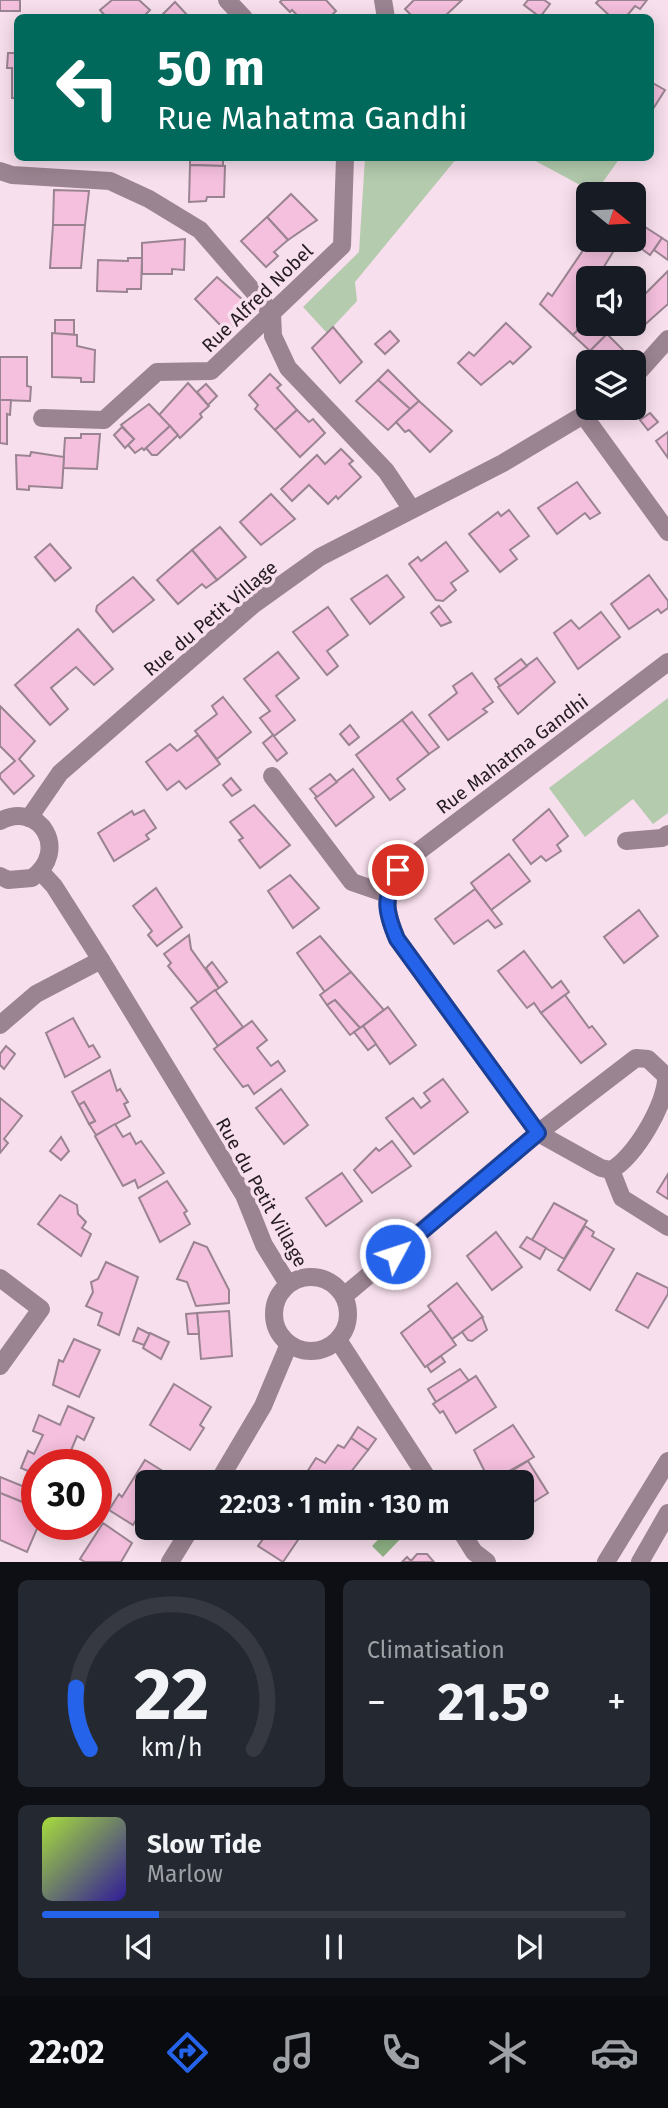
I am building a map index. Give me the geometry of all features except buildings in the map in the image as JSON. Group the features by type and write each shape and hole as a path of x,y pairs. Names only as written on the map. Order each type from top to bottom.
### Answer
{"street":[{"path":"227,0 240,14"},
{"name":"Rue Alfred Nobel","path":"42,418 104,420 157,372 211,371 342,246 345,161"},
{"path":"0,171 12,175 110,181 149,199 200,230 272,313 273,336 288,368 386,471 411,508"},
{"path":"646,364 668,339"},
{"name":"Rue du Petit Village","path":"29,818 60,773 253,605 320,557 503,463 576,420"},
{"path":"595,420 668,532"},
{"name":"Rue Mahatma Gandhi","path":"387,894 398,870 415,854 668,662"},
{"path":"272,776 352,882 387,894 386,915 397,939 538,1133 601,1168 611,1170 628,1157 665,1098 668,1086 666,1076 657,1066 648,1059 636,1058 538,1133 344,1296"},
{"path":"0,821 12,816 29,818 40,825 48,836 51,848 48,862 41,872 21,881 0,876"},
{"path":"626,841 662,838 668,834"},
{"name":"Rue du Petit Village","path":"41,872 54,886 101,960 244,1195 264,1245 288,1284"},
{"path":"0,1025 36,994 101,960"},
{"path":"611,1170 622,1198 668,1227"},
{"path":"316,1276 329,1280 344,1296 349,1318 345,1332 338,1340 321,1350 307,1351 289,1343 275,1324 274,1310 279,1295 288,1284 299,1278 316,1276"},
{"path":"0,1278 41,1309 0,1366"},
{"path":"338,1340 422,1470"},
{"path":"225,1470 263,1406 289,1343"},
{"path":"606,1562 668,1461"},
{"path":"640,1562 668,1513"},
{"path":"170,1562 184,1540"},
{"path":"466,1540 474,1552 487,1562"}],"shaded area":[{"path":"365,161 455,161 355,282 357,301 327,333 303,307 359,252"},
{"path":"536,161 618,161 603,182 576,183"},
{"path":"668,698 668,813 653,824 633,799 585,837 549,788"},
{"path":"378,1540 399,1540 383,1557 372,1546"}],"route":[{"path":"395,1254 538,1133 397,939 386,915 387,894 398,870"}]}
